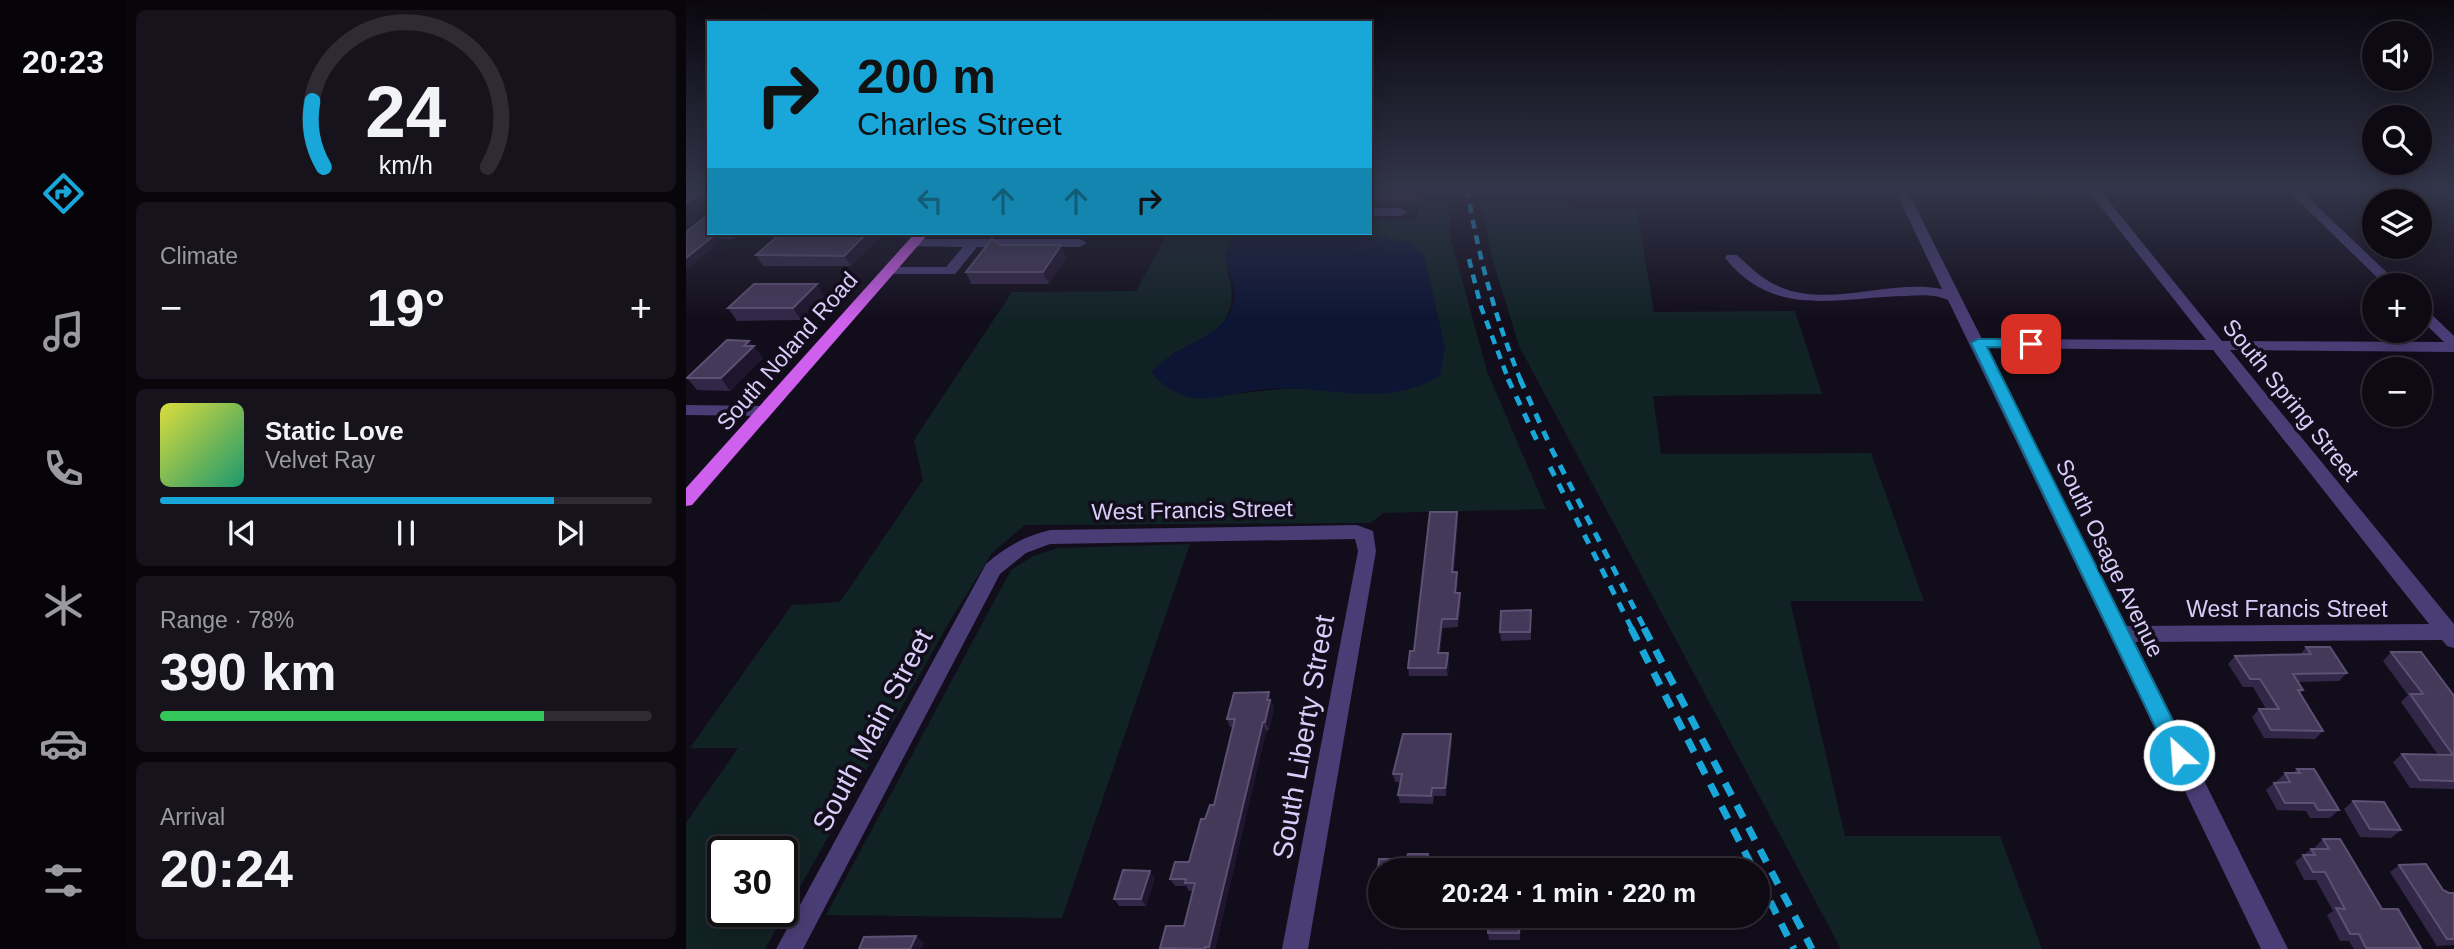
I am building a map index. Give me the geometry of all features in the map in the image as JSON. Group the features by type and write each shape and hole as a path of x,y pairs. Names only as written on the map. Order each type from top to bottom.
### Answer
{"main road":[{"name":"South Noland Road","path":"690,492 766,411 918,238"}],"street":[{"name":"South Osage Avenue","path":"1922,232 2275,949"},
{"name":"South Spring Street","path":"2128,232 2452,635"},
{"path":"2338,232 2380,273"},
{"path":"918,238 973,243 1080,243"},
{"path":"889,271 950,271 973,243"},
{"path":"1732,258 1760,285 1794,297 1837,297 1898,290 1939,292 1955,299"},
{"path":"2432,324 2454,346"},
{"path":"1978,343 2454,346"},
{"path":"686,410 766,411"},
{"name":"West Francis Street","path":"1019,547 1050,537 1357,532 1366,536"},
{"name":"South Liberty Street","path":"1295,949 1367,551 1366,536"},
{"name":"South Main Street","path":"789,949 993,569 1019,547"},
{"name":"West Francis Street","path":"2120,634 2452,635"}],"shaded area":[{"path":"1450,232 1487,371 1546,509 1383,513 1371,523 1025,525 992,553 950,621 798,890 798,836 707,836 707,927 777,927 765,949 686,949 686,823 738,748 690,748 792,605 840,602 923,480 914,440 1012,292 1136,291 1167,235 1241,235 1226,251 1232,296 1230,310 1222,324 1206,337 1171,355 1194,398 1298,388 1424,255 1410,243 1384,238 1326,235"},
{"path":"1487,232 1641,232 1654,312 1795,311 1822,394 1653,396 1661,454 1871,453 1924,601 1790,601 1845,836 2000,836 2042,949 1841,949 1519,346 1492,258"},
{"path":"1190,544 1062,918 826,915 1011,570 1033,556 1059,548"}],"water":[{"path":"1240,235 1326,235 1384,238 1410,243 1424,255 1445,347 1440,376 1397,392 1375,394 1288,388 1196,398 1177,393 1165,386 1151,372 1169,357 1216,329 1229,315 1234,294 1226,257 1232,241"}],"building":[{"path":"686,232 715,235 686,258"},
{"path":"779,235 865,235 844,256 756,255"},
{"path":"992,239 1000,245 1061,245 1043,272 966,272"},
{"path":"754,284 817,284 793,308 728,308"},
{"path":"727,340 749,341 744,346 754,346 721,378 687,378"},
{"path":"1430,512 1457,512 1452,572 1457,572 1455,593 1460,593 1457,619 1442,619 1438,653 1448,653 1446,668 1408,668 1410,651 1414,651"},
{"path":"1531,610 1530,632 1500,632 1501,611"},
{"path":"2306,647 2330,647 2347,673 2293,674 2303,690 2298,690 2323,731 2271,730 2259,709 2279,709 2260,679 2250,679 2235,656 2311,654"},
{"path":"2391,652 2421,652 2454,696 2454,781 2420,780 2402,754 2453,755 2410,694 2423,694"},
{"path":"1269,692 1265,722 1209,947 1160,948 1166,926 1184,926 1195,883 1185,883 1186,879 1170,879 1175,862 1189,862 1201,819 1205,819 1210,805 1214,805 1235,719 1227,719 1234,693"},
{"path":"1403,734 1451,734 1445,788 1432,788 1431,796 1398,795 1402,774 1393,774"},
{"path":"2297,769 2314,769 2339,810 2318,810 2314,803 2285,803 2274,783 2290,782 2285,773 2300,773"},
{"path":"2353,801 2384,802 2401,830 2370,829"},
{"path":"2323,839 2340,839 2382,909 2398,909 2421,948 2366,948 2359,934 2350,934 2336,908 2345,909 2325,872 2313,872 2303,855 2315,855 2311,849 2329,849"},
{"path":"1408,854 1428,854 1427,858 1407,858"},
{"path":"2426,864 2443,890 2454,893 2454,939 2447,939 2399,865"},
{"path":"1123,870 1150,871 1141,899 1114,899"},
{"path":"1488,928 1519,928 1519,933 1488,933"},
{"path":"916,936 910,949 859,949 864,937"}],"railway":[{"path":"1475,232 1488,286 1521,381"},
{"path":"1469,259 1481,307 1509,381"},
{"path":"1508,379 1539,445"},
{"path":"1520,379 1552,450 1645,629"},
{"path":"1550,467 1632,629"},
{"path":"1631,628 1748,858"},
{"path":"1644,628 1812,949"},
{"path":"1770,901 1794,949"}],"route":[{"path":"2031,344 1978,343 2179,755"}]}
